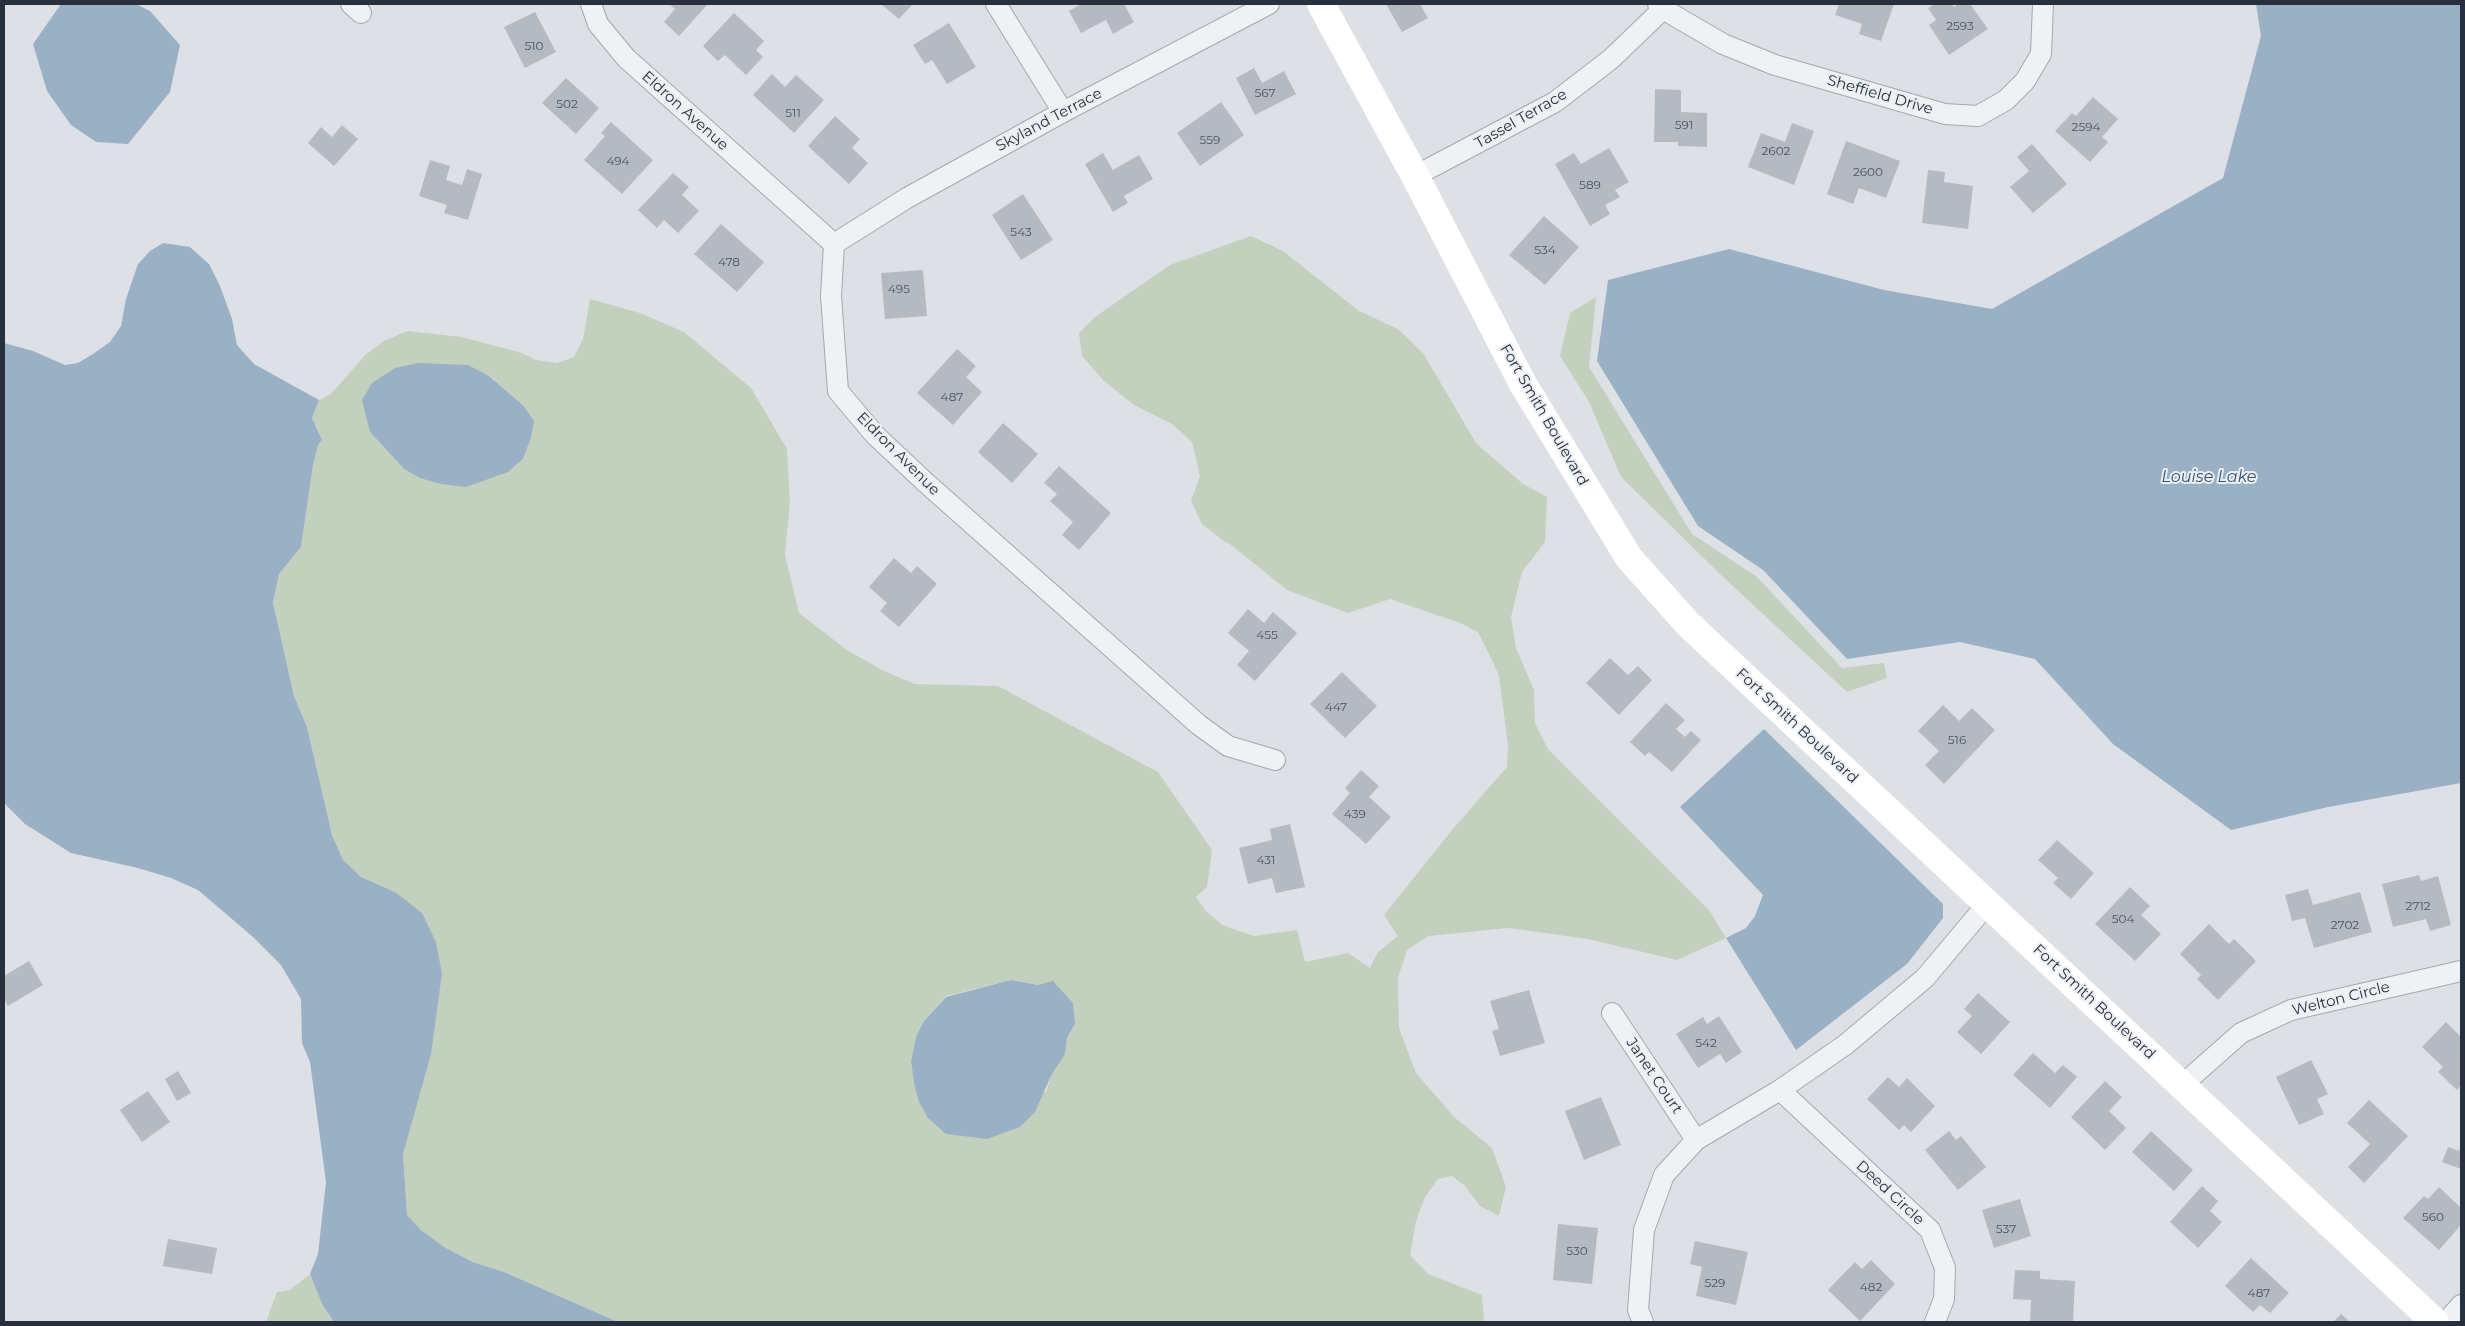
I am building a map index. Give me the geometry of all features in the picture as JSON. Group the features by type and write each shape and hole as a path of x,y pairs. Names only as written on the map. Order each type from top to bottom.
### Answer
{"street":[{"name":"Eldron Avenue","path":"591,4 598,24 626,58 834,244 832,296 838,391 875,435 932,489 1199,725 1228,746 1275,760"},
{"path":"996,4 1063,112"},
{"name":"Skyland Terrace","path":"834,244 906,198 1063,112 1269,4"},
{"name":"Fort Smith Boulevard","path":"1321,4 1415,176 1523,384 1628,558 1688,624 2435,1322"},
{"name":"Sheffield Drive","path":"1661,7 1723,44 1775,65 1945,114 1978,116 2006,100 2025,80 2041,54 2043,4"},
{"name":"Tassel Terrace","path":"1415,176 1555,102 1611,59 1661,7"},
{"path":"1643,1322 1638,1310 1644,1230 1664,1174 1696,1140 1780,1090 1845,1045 1925,978 1988,903"},
{"name":"Welton Circle","path":"2182,1085 2240,1033 2291,1010 2461,971"},
{"name":"Janet Court","path":"1612,1013 1696,1140"},
{"name":"Deed Circle","path":"1780,1090 1930,1230 1945,1268 1944,1299 1935,1322"},
{"path":"2446,1322 2461,1305"}],"green space":[{"path":"1251,236 1283,251 1359,311 1398,329 1423,353 1476,443 1523,484 1547,497 1545,542 1522,572 1511,617 1516,648 1534,690 1535,723 1548,749 1709,910 1726,938 1677,960 1588,939 1508,928 1429,936 1407,950 1398,978 1399,1028 1416,1073 1454,1117 1492,1148 1506,1187 1499,1216 1480,1206 1465,1186 1452,1176 1438,1179 1425,1197 1416,1221 1410,1255 1428,1274 1482,1295 1484,1322 618,1322 504,1272 473,1262 444,1247 421,1230 407,1215 403,1154 442,973 436,942 395,892 361,877 343,861 332,835 307,727 294,696 273,603 279,574 301,547 313,465 318,445 322,440 312,418 319,400 331,394 365,355 384,341 407,331 462,337 522,353 536,360 557,363 574,357 583,339 590,299 640,313 684,332 751,388 787,449 790,502 785,555 799,613 847,650 884,671 915,684 998,686 1158,772 1212,850 1207,887 1196,897 1206,911 1222,925 1254,936 1297,930 1305,962 1348,953 1370,968 1378,952 1398,936 1384,915 1452,830 1507,767 1508,745 1499,676 1478,632 1460,623 1390,599 1348,613 1287,590 1202,524 1191,501 1200,476 1192,442 1172,424 1134,405 1104,381 1082,356 1079,333 1095,317 1170,265","holes":["489,375 523,405 531,438 523,459 508,472 404,469 370,432","1011,980 1038,985 1075,1024 1067,1038 1065,1054 1051,1076 1046,1092 914,1083 911,1060 916,1037 924,1021 946,996"]},
{"path":"1596,297 1589,367 1692,534 1757,577 1842,668 1884,663 1887,678 1847,692 1722,576 1621,477 1589,402 1560,356 1570,313"},
{"path":"310,1274 322,1304 334,1322 266,1322 277,1292 290,1290"}],"water":[{"path":"61,4 136,4 150,11 180,45 170,92 128,144 96,142 71,125 47,91 33,44"},
{"name":"Louise Lake","path":"2256,4 2461,4 2461,783 2328,807 2231,830 2113,744 2035,659 1960,642 1847,659 1763,570 1698,526 1597,361 1608,280 1729,249 1884,290 1992,309 2223,178 2261,36"},
{"path":"163,243 190,247 209,264 220,286 232,319 237,345 254,364 319,400 312,418 322,440 318,445 313,465 301,547 279,574 273,603 294,696 307,727 332,835 343,860 361,877 395,892 422,913 436,942 442,973 431,1054 403,1154 407,1215 421,1230 444,1247 473,1262 504,1272 618,1322 334,1322 322,1304 310,1274 318,1254 326,1182 310,1062 302,1043 301,999 281,965 253,937 198,890 171,878 138,868 71,853 25,824 4,803 4,343 33,351 65,365 78,363 93,354 110,342 121,326 126,299 138,264 150,251"},
{"path":"418,363 468,365 489,376 523,405 534,421 531,438 523,459 508,472 466,487 441,484 420,478 404,469 370,432 362,400 372,383 395,368"},
{"path":"1764,729 1943,904 1943,918 1907,964 1796,1050 1726,938 1746,928 1755,916 1763,895 1680,807"},
{"path":"1011,980 1038,985 1053,981 1073,1003 1075,1024 1067,1038 1065,1054 1051,1076 1035,1112 1020,1127 987,1139 946,1134 928,1118 919,1102 911,1061 916,1037 924,1021 946,997"}],"building":[{"path":"669,4 708,4 679,36 664,22 675,9"},
{"path":"881,4 913,4 899,19"},
{"path":"1081,4 1124,4 1134,22 1113,34 1106,20 1081,33 1069,11"},
{"path":"1386,4 1420,4 1428,18 1402,32"},
{"path":"1839,4 1894,4 1881,41 1859,34 1862,24 1835,15"},
{"path":"1935,4 1952,4 1954,7 1958,4 1970,4 1988,29 1949,55 1929,25 1936,20 1928,8"},
{"path":"535,12 556,52 525,68 504,27"},
{"path":"734,13 764,41 756,50 763,57 746,75 725,55 718,61 703,46"},
{"path":"949,23 976,67 947,84 932,60 925,64 913,45"},
{"path":"1254,68 1262,83 1284,71 1296,94 1255,115 1236,78"},
{"path":"772,74 785,87 796,75 824,100 794,133 753,95"},
{"path":"566,78 599,108 576,134 542,103"},
{"path":"1655,89 1681,90 1681,112 1707,113 1707,147 1678,146 1678,142 1654,142"},
{"path":"2093,97 2118,119 2102,137 2108,142 2090,162 2055,131 2072,113 2076,116"},
{"path":"1221,102 1244,135 1200,166 1177,133"},
{"path":"835,116 860,139 852,148 868,163 849,184 808,146"},
{"path":"611,122 653,160 622,194 584,160 605,136 601,133"},
{"path":"1792,123 1814,131 1794,185 1748,167 1761,133 1785,142"},
{"path":"342,125 358,139 334,166 308,143 321,127 332,137"},
{"path":"1846,141 1900,161 1886,198 1859,188 1853,204 1827,194"},
{"path":"2032,144 2067,184 2033,213 2010,187 2029,171 2017,157"},
{"path":"1609,148 1629,182 1615,190 1620,197 1605,205 1610,214 1590,226 1555,164 1574,153 1581,164"},
{"path":"1103,153 1113,170 1139,155 1153,179 1124,196 1128,203 1113,212 1085,164"},
{"path":"430,160 450,166 446,180 462,185 467,169 482,174 468,220 444,213 447,205 419,196"},
{"path":"1928,170 1945,172 1944,182 1973,186 1968,229 1922,223"},
{"path":"673,173 689,187 682,195 699,211 678,233 664,220 657,228 638,210"},
{"path":"1023,194 1053,240 1021,260 992,215"},
{"path":"1544,216 1579,247 1545,285 1509,255"},
{"path":"721,224 764,262 737,292 694,254"},
{"path":"923,270 927,316 885,319 881,273"},
{"path":"957,349 976,366 966,377 982,392 953,425 917,393"},
{"path":"1003,423 1038,454 1012,483 978,452"},
{"path":"1059,466 1111,513 1079,550 1062,535 1073,522 1050,501 1057,494 1044,483"},
{"path":"894,558 911,573 917,566 937,584 899,627 880,611 887,603 869,587"},
{"path":"1248,609 1264,623 1273,612 1297,633 1255,681 1237,665 1249,651 1228,633"},
{"path":"1610,658 1628,675 1638,666 1652,680 1619,715 1586,683"},
{"path":"1342,672 1377,706 1345,738 1310,704"},
{"path":"1666,703 1685,720 1676,729 1685,737 1691,731 1701,740 1672,772 1649,752 1645,756 1630,742"},
{"path":"1943,705 1959,721 1972,708 1995,730 1944,784 1925,765 1939,751 1918,731"},
{"path":"1361,770 1379,786 1369,797 1391,817 1366,844 1332,814 1350,793 1345,788"},
{"path":"1290,824 1305,887 1276,893 1272,878 1248,884 1239,848 1272,840 1270,829"},
{"path":"2057,840 2094,873 2071,899 2053,883 2058,878 2038,860"},
{"path":"2419,875 2421,881 2438,876 2451,925 2430,931 2426,919 2393,927 2382,884"},
{"path":"2130,887 2150,906 2141,915 2161,934 2135,961 2095,924"},
{"path":"2308,889 2313,905 2360,892 2372,932 2314,948 2305,918 2292,921 2285,895"},
{"path":"2209,924 2229,944 2234,939 2256,961 2218,1000 2197,979 2201,975 2180,954"},
{"path":"29,961 43,985 8,1006 4,999 4,976"},
{"path":"1529,990 1545,1043 1500,1056 1492,1031 1499,1029 1490,1001"},
{"path":"1978,993 2010,1022 1981,1054 1957,1032 1972,1016 1964,1009"},
{"path":"1719,1016 1742,1052 1726,1063 1720,1054 1698,1068 1676,1034 1703,1017 1707,1024"},
{"path":"2446,1022 2461,1037 2461,1085 2457,1090 2438,1072 2443,1067 2422,1047"},
{"path":"2033,1053 2055,1073 2063,1065 2077,1077 2050,1108 2013,1075"},
{"path":"2311,1060 2328,1094 2317,1099 2324,1114 2299,1125 2276,1077"},
{"path":"178,1071 191,1093 177,1101 165,1079"},
{"path":"1888,1077 1899,1087 1907,1078 1935,1106 1911,1132 1904,1125 1899,1130 1867,1099"},
{"path":"2105,1081 2122,1097 2109,1111 2126,1128 2105,1150 2071,1117"},
{"path":"148,1091 170,1122 142,1142 120,1110"},
{"path":"1601,1097 1621,1145 1584,1160 1565,1111"},
{"path":"2369,1100 2408,1136 2364,1183 2348,1167 2370,1144 2347,1123"},
{"path":"1949,1131 1956,1140 1961,1136 1986,1167 1958,1190 1925,1150"},
{"path":"2151,1131 2193,1170 2174,1191 2132,1152"},
{"path":"2461,1146 2461,1169 2442,1162 2448,1147 2459,1151"},
{"path":"2202,1186 2218,1201 2210,1211 2222,1222 2198,1248 2170,1222"},
{"path":"2439,1187 2461,1208 2461,1225 2439,1250 2403,1218 2424,1196 2428,1199"},
{"path":"2020,1199 2031,1236 1994,1248 1982,1210"},
{"path":"1558,1224 1598,1228 1592,1284 1553,1280"},
{"path":"168,1239 217,1248 212,1274 163,1266"},
{"path":"1695,1241 1748,1252 1736,1305 1696,1296 1702,1267 1690,1264"},
{"path":"2251,1258 2289,1293 2270,1313 2260,1305 2253,1312 2225,1286"},
{"path":"1871,1260 1895,1284 1860,1321 1828,1290 1855,1262 1862,1269"},
{"path":"2015,1270 2040,1271 2040,1279 2075,1281 2073,1322 2030,1322 2031,1300 2013,1299"},
{"path":"2341,1314 2350,1322 2333,1322"}]}
